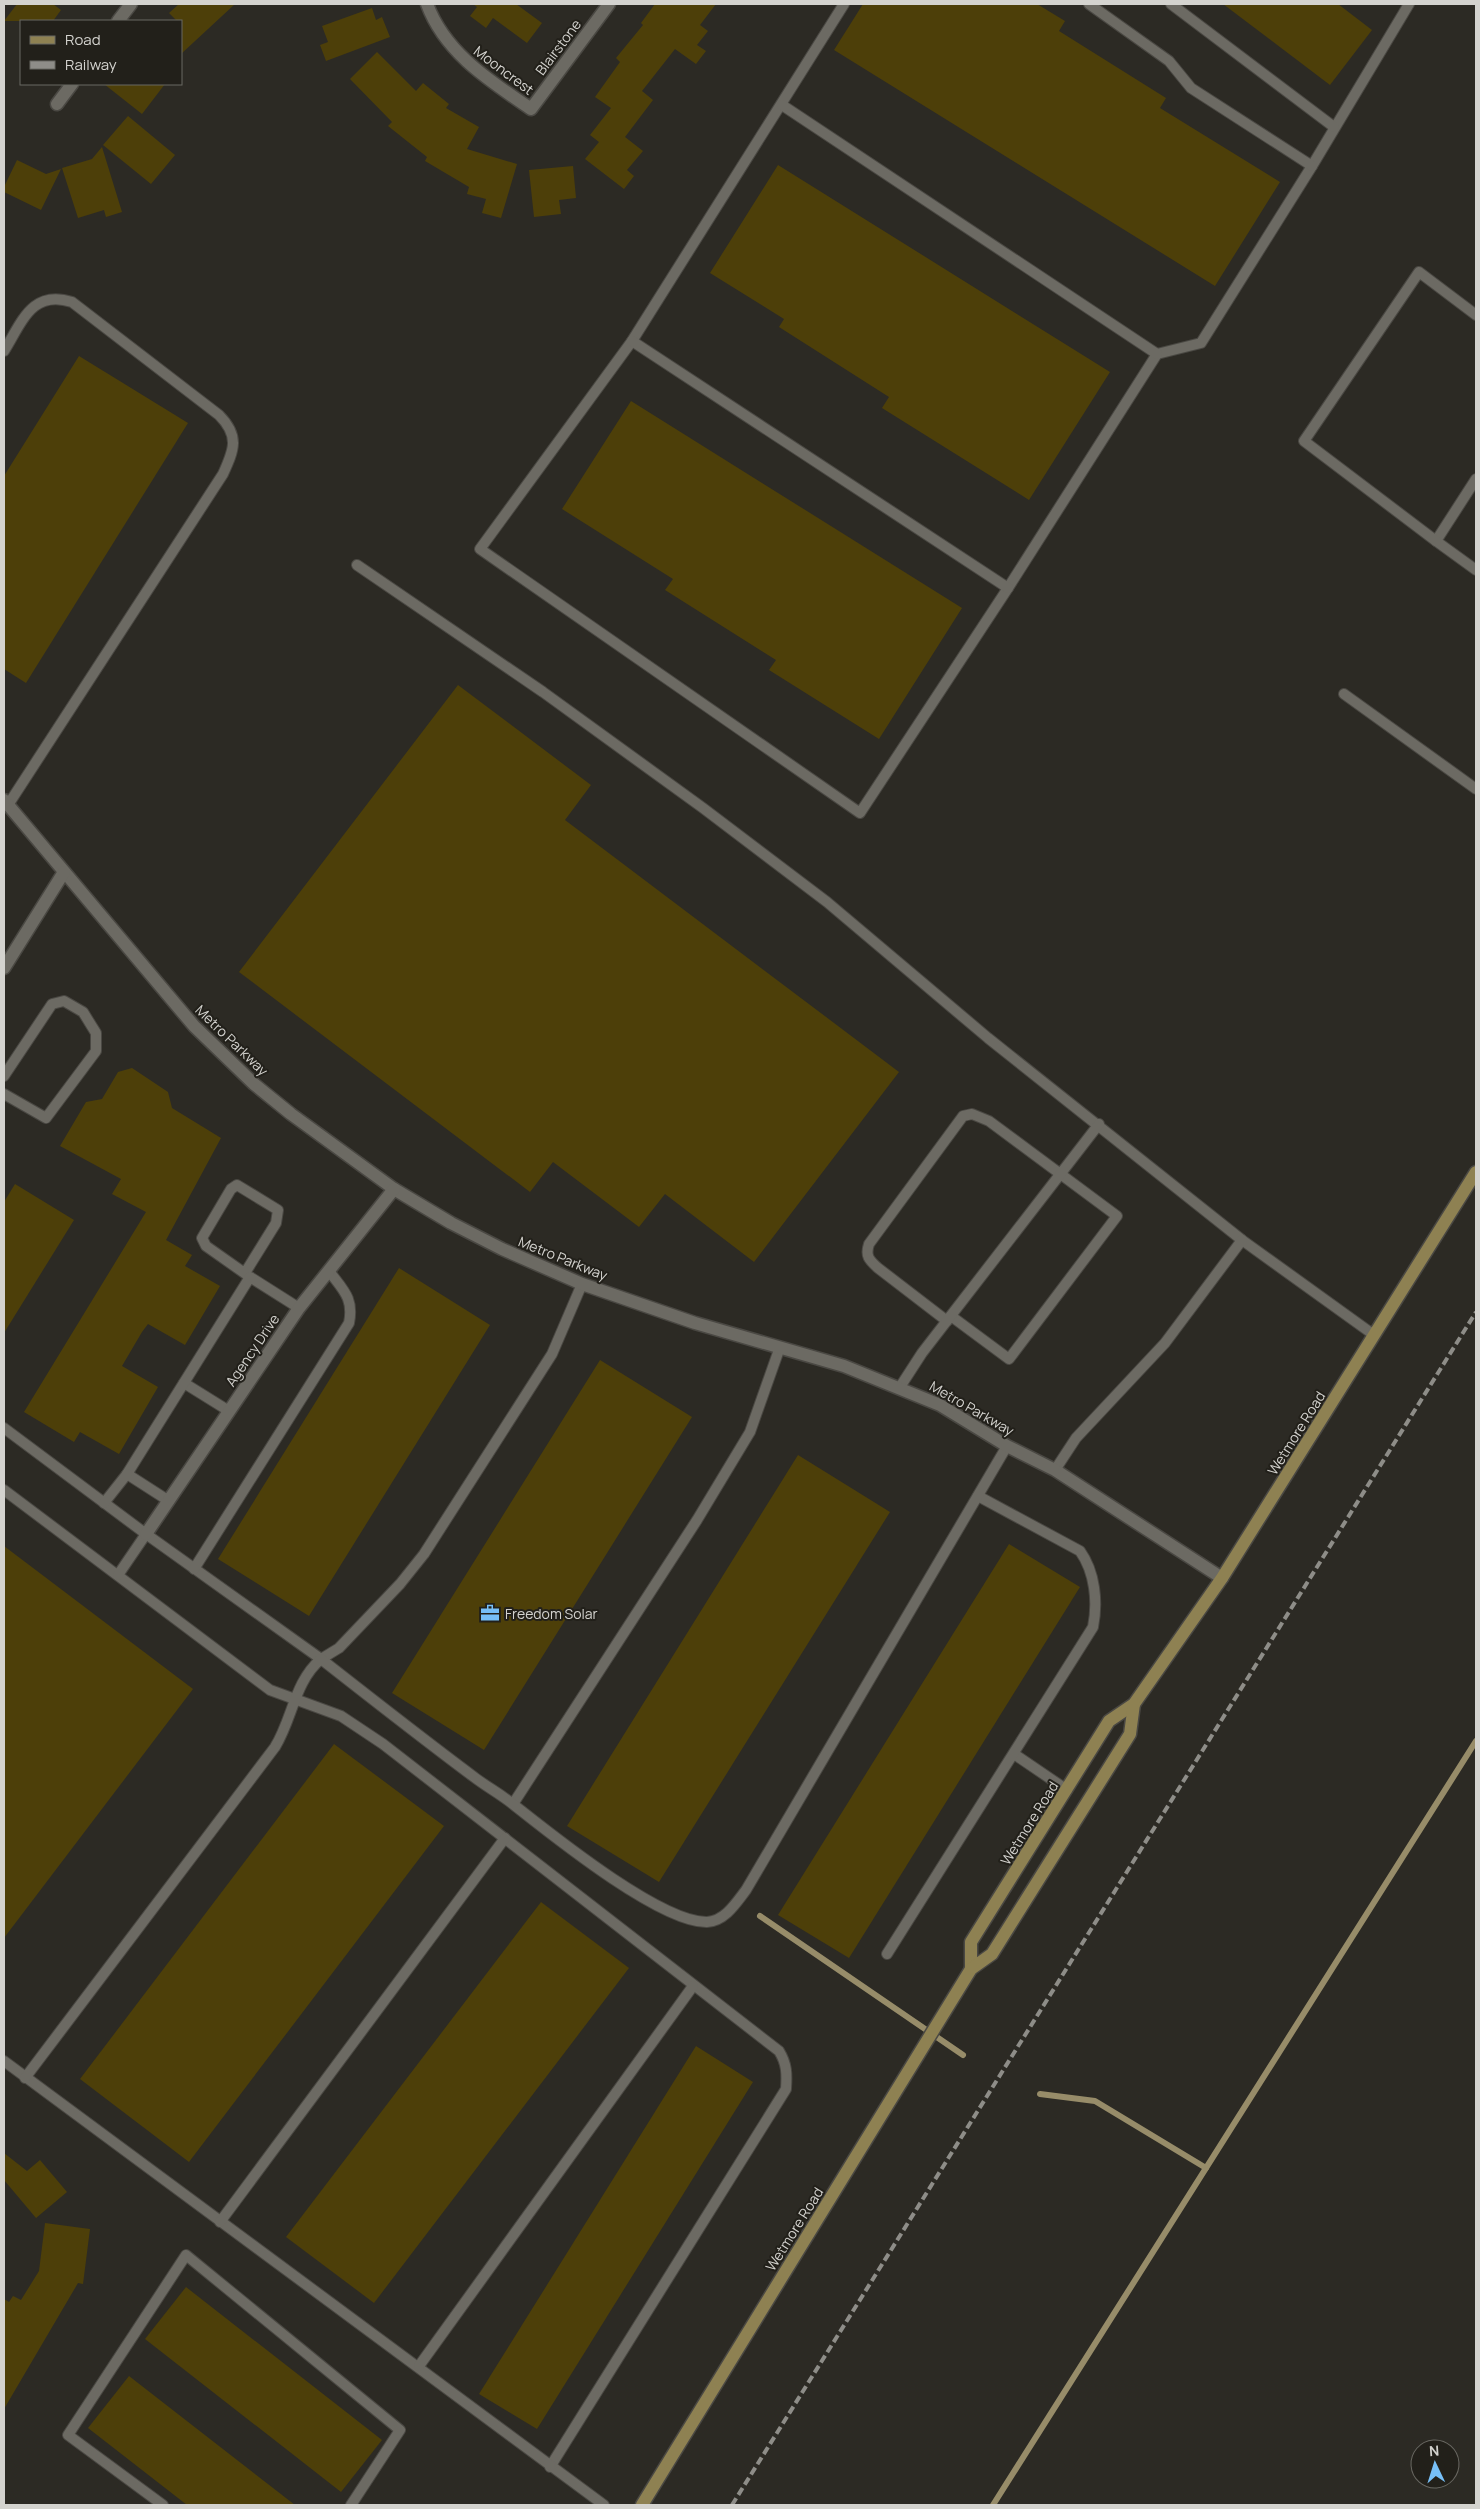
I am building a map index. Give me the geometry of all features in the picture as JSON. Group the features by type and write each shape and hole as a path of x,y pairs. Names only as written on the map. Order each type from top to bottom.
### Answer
{"main road":[{"name":"Wetmore Road","path":"971,1969 971,1942 1109,1721 1134,1704 1222,1578 1476,1172"},
{"name":"Wetmore Road","path":"642,2505 971,1969 992,1954 1130,1734 1134,1704"}],"street":[{"path":"119,20 131,4"},
{"name":"Mooncrest","path":"427,4 437,27 462,57 484,77 531,109"},
{"name":"Blairstone","path":"531,109 609,4"},
{"path":"57,104 71,85"},
{"name":"Metro Parkway","path":"6,803 194,1026 254,1084 291,1114 394,1189 451,1223 502,1249 582,1284 695,1323 844,1366 900,1387 940,1405 1007,1446 1055,1470 1222,1578"},
{"path":"4,968 64,872"},
{"name":"Agency Drive","path":"146,1534 299,1308 394,1189"}],"lane":[{"path":"844,4 632,341 480,549 860,813 1008,588 1158,354 1201,343 1312,166 1404,6"},
{"path":"1089,4 1169,61 1191,88 1312,166"},
{"path":"1171,4 1334,127"},
{"path":"782,105 1158,354"},
{"path":"1476,315 1419,272 1304,441 1476,570"},
{"path":"4,351 35,305 43,300 53,298 72,302 219,415 227,423 234,442 232,454 223,474 6,803"},
{"path":"632,341 1008,588"},
{"path":"1436,541 1476,479"},
{"path":"357,565 543,692 703,808 827,902 988,1038 1099,1124 1242,1240 1374,1335"},
{"path":"1344,694 1476,789"},
{"path":"4,1076 52,1004 64,1001 83,1012 96,1033 96,1051 46,1118 4,1094"},
{"path":"972,1114 989,1121 1061,1174 1117,1216 1009,1359 878,1268 868,1259 866,1252 869,1244 963,1116 972,1114"},
{"path":"900,1387 949,1318 1099,1124"},
{"path":"104,1503 127,1474 184,1383 247,1275 276,1223 278,1210 237,1185 231,1189 202,1238 206,1246 247,1275 299,1308"},
{"path":"1055,1470 1076,1438 1165,1343 1242,1240"},
{"path":"194,1570 349,1322 352,1307 344,1291 328,1271"},
{"path":"26,2078 275,1748 290,1718 294,1700 310,1668 339,1648 400,1584 424,1554 552,1354 582,1284"},
{"path":"513,1804 697,1520 750,1432 780,1347"},
{"path":"184,1383 229,1411"},
{"path":"4,1428 194,1570 321,1659 476,1779 513,1804 550,1835 611,1877 668,1911 686,1919 706,1922 718,1920 732,1909 746,1890 1007,1446"},
{"path":"127,1474 169,1501"},
{"path":"4,1490 270,1690 294,1700 327,1709 383,1744 779,2051 787,2072 786,2089 550,2467"},
{"path":"887,1954 1093,1627 1095,1615 1094,1590 1087,1561 1080,1551 978,1496"},
{"path":"118,1575 146,1534"},
{"path":"1014,1754 1067,1790"},
{"path":"220,2222 506,1838"},
{"path":"419,2366 694,1986"},
{"path":"4,2061 220,2222 419,2366 550,2467 604,2505"},
{"path":"163,2505 68,2434 186,2255 400,2430 351,2505"}],"building":[{"path":"17,4 53,4 61,10 54,20 4,21"},
{"path":"179,4 235,4 182,53 182,20 176,20 169,13"},
{"path":"473,4 516,4 542,23 527,43 493,18 486,28 470,16 477,7"},
{"path":"655,4 716,4 700,25 708,31 697,45 706,51 696,64 675,49 642,91 653,100 625,137 643,151 627,170 634,176 624,189 585,159 599,142 590,135 611,108 595,97 620,62 616,58 643,25 641,23"},
{"path":"863,4 1037,4 1065,21 1059,31 1166,98 1160,108 1280,182 1215,286 834,50"},
{"path":"1223,4 1338,4 1372,30 1330,85"},
{"path":"372,8 376,20 382,17 390,37 326,61 320,45 328,42 322,26"},
{"path":"377,52 416,91 423,83 449,104 446,108 479,127 467,149 517,164 501,218 482,213 486,199 467,194 469,187 425,161 427,157 388,126 392,122 350,79"},
{"path":"105,85 164,85 142,114"},
{"path":"128,116 175,155 151,184 103,145"},
{"path":"102,147 122,212 106,217 104,210 78,218 62,168 92,159"},
{"path":"17,160 46,174 61,169 41,210 4,192 4,187"},
{"path":"778,165 1110,372 1029,500 882,408 889,397 779,327 784,319 710,273"},
{"path":"573,166 576,198 559,200 561,214 534,217 529,170"},
{"path":"79,356 188,423 26,683 4,669 4,476"},
{"path":"631,401 962,608 879,739 769,670 776,660 665,590 673,579 562,509"},
{"path":"458,685 591,785 565,820 899,1072 754,1262 665,1194 639,1227 553,1162 530,1192 239,972"},
{"path":"132,1068 168,1092 172,1108 221,1138 166,1240 192,1255 185,1266 220,1286 185,1345 148,1324 142,1332 122,1366 158,1387 119,1454 80,1432 74,1442 24,1412 146,1212 112,1194 121,1179 60,1146 86,1102 102,1099 118,1072"},
{"path":"15,1184 74,1220 4,1333 4,1202"},
{"path":"399,1268 490,1325 309,1616 218,1559"},
{"path":"600,1360 692,1417 484,1750 392,1693"},
{"path":"798,1455 890,1512 659,1882 567,1826"},
{"path":"1009,1544 1080,1587 849,1958 778,1915"},
{"path":"4,1546 193,1689 4,1938"},
{"path":"334,1744 444,1826 189,2162 80,2079"},
{"path":"541,1902 629,1968 374,2303 286,2237"},
{"path":"696,2046 753,2082 537,2429 479,2394"},
{"path":"4,2153 27,2171 40,2160 67,2192 36,2218 4,2180"},
{"path":"45,2223 90,2229 83,2284 78,2283 4,2409 4,2299 9,2302 13,2296 21,2300 39,2271"},
{"path":"186,2287 382,2440 341,2492 145,2339"},
{"path":"129,2376 295,2505 187,2505 88,2428"}],"waterway":[{"path":"993,2505 1476,1741"},
{"path":"760,1916 963,2055"},
{"path":"1040,2094 1095,2101 1206,2168"}],"railway":[{"path":"732,2505 1476,1312"}],"place":[{"name":"Freedom Solar","path":"490,1613"}]}
